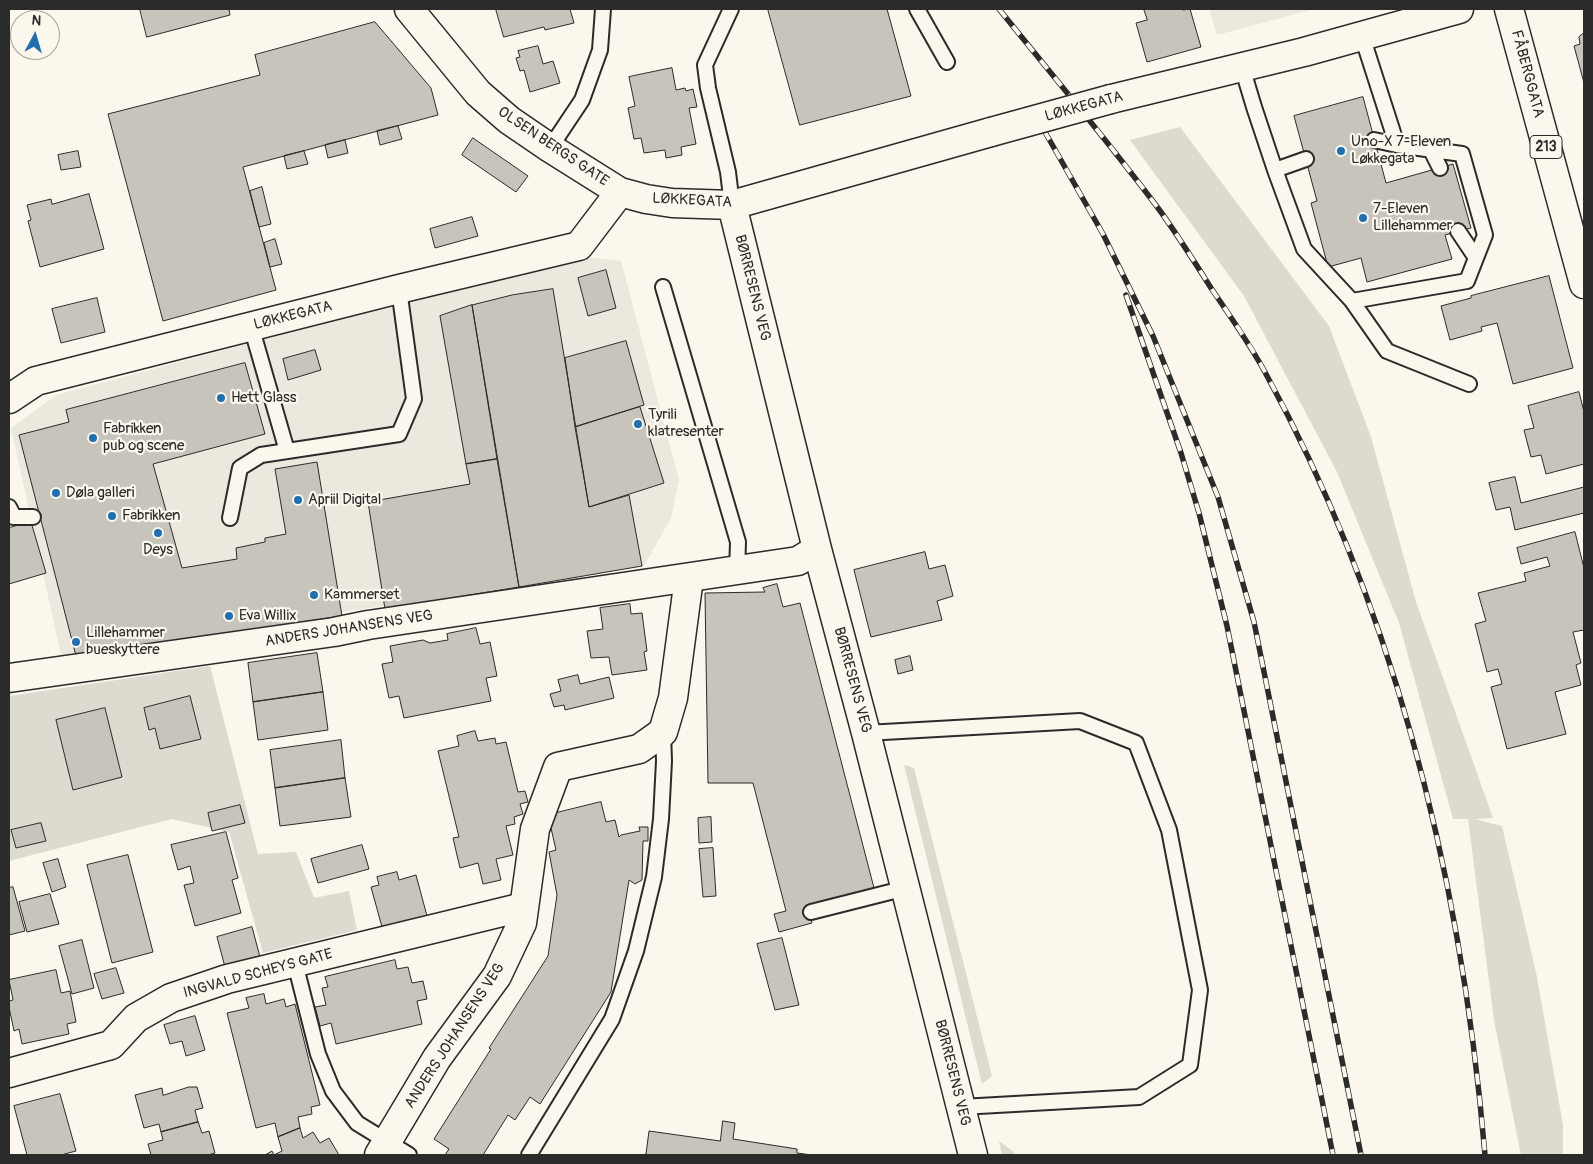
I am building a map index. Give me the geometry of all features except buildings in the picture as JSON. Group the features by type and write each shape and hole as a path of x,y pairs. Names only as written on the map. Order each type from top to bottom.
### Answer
{"street":[{"name":"OLSEN BERGS GATE","path":"409,9 478,93 509,120 620,192"},
{"name":"LØKKEGATA","path":"9,398 36,381 399,289 579,246 620,192 663,202 732,205 1111,99 1362,36 1459,9"},
{"name":"FÅBERGGATA","path":"1509,9 1584,284"},
{"name":"BØRRESENS VEG","path":"732,205 817,549 906,888 973,1155"},
{"name":"ANDERS JOHANSENS VEG","path":"9,678 334,632 798,561 817,549"},
{"path":"663,732 673,698 689,578"},
{"name":"ANDERS JOHANSENS VEG","path":"392,1151 437,1058 497,976 522,923 535,828 558,767 639,749 663,732"},
{"name":"INGVALD SCHEYS GATE","path":"9,1073 111,1045 136,1018 171,998 228,979 524,907"}],"lane":[{"path":"550,148 582,100 600,50 603,9"},
{"path":"731,9 705,64 708,88 728,172 732,205"},
{"path":"917,9 947,62"},
{"path":"1362,36 1397,146"},
{"path":"1242,67 1275,170 1304,249 1352,302 1387,351 1469,384"},
{"path":"1352,302 1467,282 1485,235 1462,154 1397,146 1374,140"},
{"path":"1431,150 1440,168"},
{"path":"1275,170 1306,159"},
{"path":"1458,231 1476,258"},
{"path":"663,287 738,542 737,570"},
{"path":"230,518 240,468 261,455 399,434 414,399 399,289"},
{"path":"251,326 287,451"},
{"path":"9,507 14,517 33,517"},
{"path":"866,733 1080,721 1136,744 1169,830 1200,990 1190,1065 1139,1097 961,1107"},
{"path":"529,1155 612,1019 636,951 656,868 664,761 663,732"},
{"path":"811,912 906,888"},
{"path":"295,963 318,1054 333,1091 357,1124 392,1151"}],"shaded area":[{"path":"1209,9 1314,9 1217,35"},
{"path":"1180,127 1329,326 1371,437 1416,602 1493,818 1475,819 1502,826 1536,972 1563,1125 1563,1155 1521,1155 1494,1020 1468,819 1453,819 1399,623 1337,472 1244,296 1130,140"},
{"path":"577,256 621,261 679,480 671,518 644,566 61,655 11,428 56,395"},
{"path":"210,666 258,854 296,852 314,898 349,891 357,930 263,953 229,832 172,819 9,861 9,696"},
{"path":"904,765 914,768 992,1076 982,1084"},
{"path":"999,1141 1014,1152 1014,1155 1002,1155"}],"railway":[{"path":"999,9 1158,208 1247,341 1266,374 1312,465 1352,559 1387,655 1416,753 1440,852 1460,952 1474,1053 1485,1155"},
{"path":"1033,111 1103,234 1153,336 1218,497 1254,622 1361,1155"},
{"path":"1126,295 1181,453 1199,513 1227,626 1333,1155"}],"place":[{"name":"Uno-X 7-Eleven Løkkegata","path":"1341,151"},
{"name":"7-Eleven Lillehammer","path":"1363,218"},
{"name":"Hett Glass","path":"221,398"},
{"name":"Tyrili klatresenter","path":"638,424"},
{"name":"Fabrikken pub og scene","path":"93,438"},
{"name":"Døla galleri","path":"56,493"},
{"name":"Apriil Digital","path":"298,500"},
{"name":"Fabrikken","path":"112,516"},
{"name":"Deys","path":"158,533"},
{"name":"Kammerset","path":"314,595"},
{"name":"Eva Willix","path":"229,616"},
{"name":"Lillehammer bueskyttere","path":"76,642"}]}
